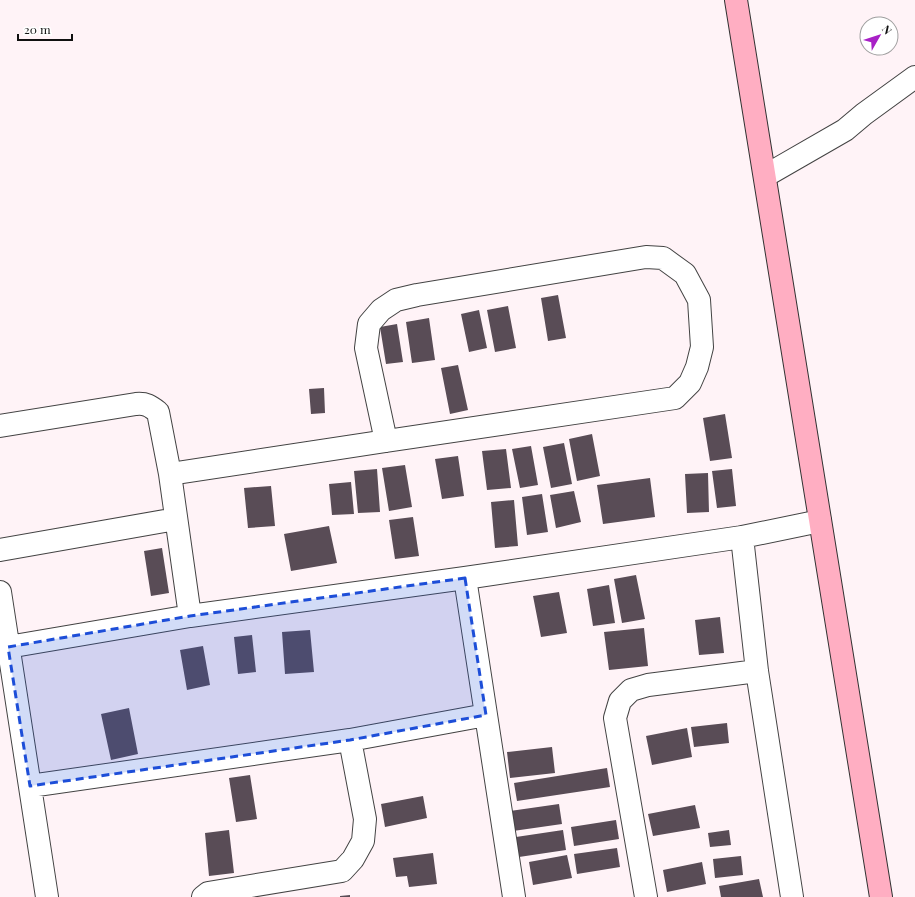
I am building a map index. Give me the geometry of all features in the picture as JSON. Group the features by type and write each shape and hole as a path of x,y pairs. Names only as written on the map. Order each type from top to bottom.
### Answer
{"main road":[{"path":"736,0 881,897"}],"street":[{"path":"765,176 845,130 864,114 915,77"},
{"path":"170,474 386,440 674,398 690,383 697,367 702,347 699,300 685,274 663,258 646,258 417,295 396,300 382,310 369,324 366,348 386,440"},
{"path":"0,426 143,403 158,412 170,474 190,616"},
{"path":"0,550 176,519"},
{"path":"8,647 190,616 465,578 742,537 820,521"},
{"path":"742,537 757,671 792,897"},
{"path":"465,578 514,897"},
{"path":"0,592 47,897"},
{"path":"646,897 615,718 620,701 631,690 648,685 757,671"},
{"path":"30,786 350,740 486,715"},
{"path":"203,897 208,893 342,871 353,860 363,841 365,819 350,740"}],"highlighted area":[{"path":"465,578 486,715 350,740 30,786 8,647 190,616"}],"building":[{"path":"558,295 566,338 548,341 541,298"},
{"path":"508,306 516,348 495,352 487,310"},
{"path":"479,310 487,348 469,352 461,314"},
{"path":"429,318 435,360 412,363 406,322"},
{"path":"397,324 403,362 386,364 380,327"},
{"path":"458,365 468,410 450,414 441,368"},
{"path":"324,388 325,413 311,414 309,389"},
{"path":"725,414 732,458 710,461 703,418"},
{"path":"592,434 600,476 577,481 569,439"},
{"path":"564,443 572,484 551,488 543,447"},
{"path":"531,446 538,485 520,488 512,449"},
{"path":"506,449 511,488 487,490 482,451"},
{"path":"458,456 464,496 442,499 435,459"},
{"path":"405,465 412,507 389,511 382,468"},
{"path":"377,469 380,512 358,513 354,471"},
{"path":"732,469 736,506 717,508 712,471"},
{"path":"708,473 709,512 687,513 685,474"},
{"path":"650,478 655,517 603,524 597,485"},
{"path":"351,482 354,514 332,515 329,484"},
{"path":"271,486 275,526 248,528 244,488"},
{"path":"574,491 581,522 556,528 550,495"},
{"path":"542,494 548,532 527,535 522,497"},
{"path":"514,500 518,546 495,548 491,502"},
{"path":"413,517 419,556 395,559 389,520"},
{"path":"329,526 337,563 291,571 284,534"},
{"path":"162,548 169,593 151,596 144,551"},
{"path":"636,575 645,619 622,623 614,579"},
{"path":"609,585 615,623 593,626 587,589"},
{"path":"559,592 567,633 541,637 533,596"},
{"path":"720,617 724,653 699,655 695,620"},
{"path":"644,628 648,666 609,670 604,632"},
{"path":"310,630 314,672 285,674 282,632"},
{"path":"252,635 256,672 238,674 234,637"},
{"path":"203,646 210,685 187,690 180,650"},
{"path":"129,708 138,754 111,760 101,714"},
{"path":"727,723 729,743 694,747 691,727"},
{"path":"687,728 692,757 652,765 646,736"},
{"path":"552,747 555,773 510,778 507,752"},
{"path":"607,768 610,787 517,801 514,783"},
{"path":"250,775 257,819 236,822 229,778"},
{"path":"423,796 427,818 385,827 381,804"},
{"path":"559,804 562,824 513,831 510,811"},
{"path":"695,805 700,828 653,836 648,814"},
{"path":"616,820 619,839 574,846 571,827"},
{"path":"229,830 234,873 209,876 205,833"},
{"path":"563,830 566,850 519,857 516,837"},
{"path":"729,830 731,845 710,847 708,833"},
{"path":"617,848 620,867 577,874 574,854"},
{"path":"433,853 437,884 409,887 407,876 396,877 393,858"},
{"path":"567,855 572,878 533,885 529,862"},
{"path":"741,856 743,875 715,878 713,859"},
{"path":"702,862 706,884 667,892 663,870"},
{"path":"759,879 763,897 721,897 719,886"},
{"path":"350,895 350,897 340,897 340,896"}]}
